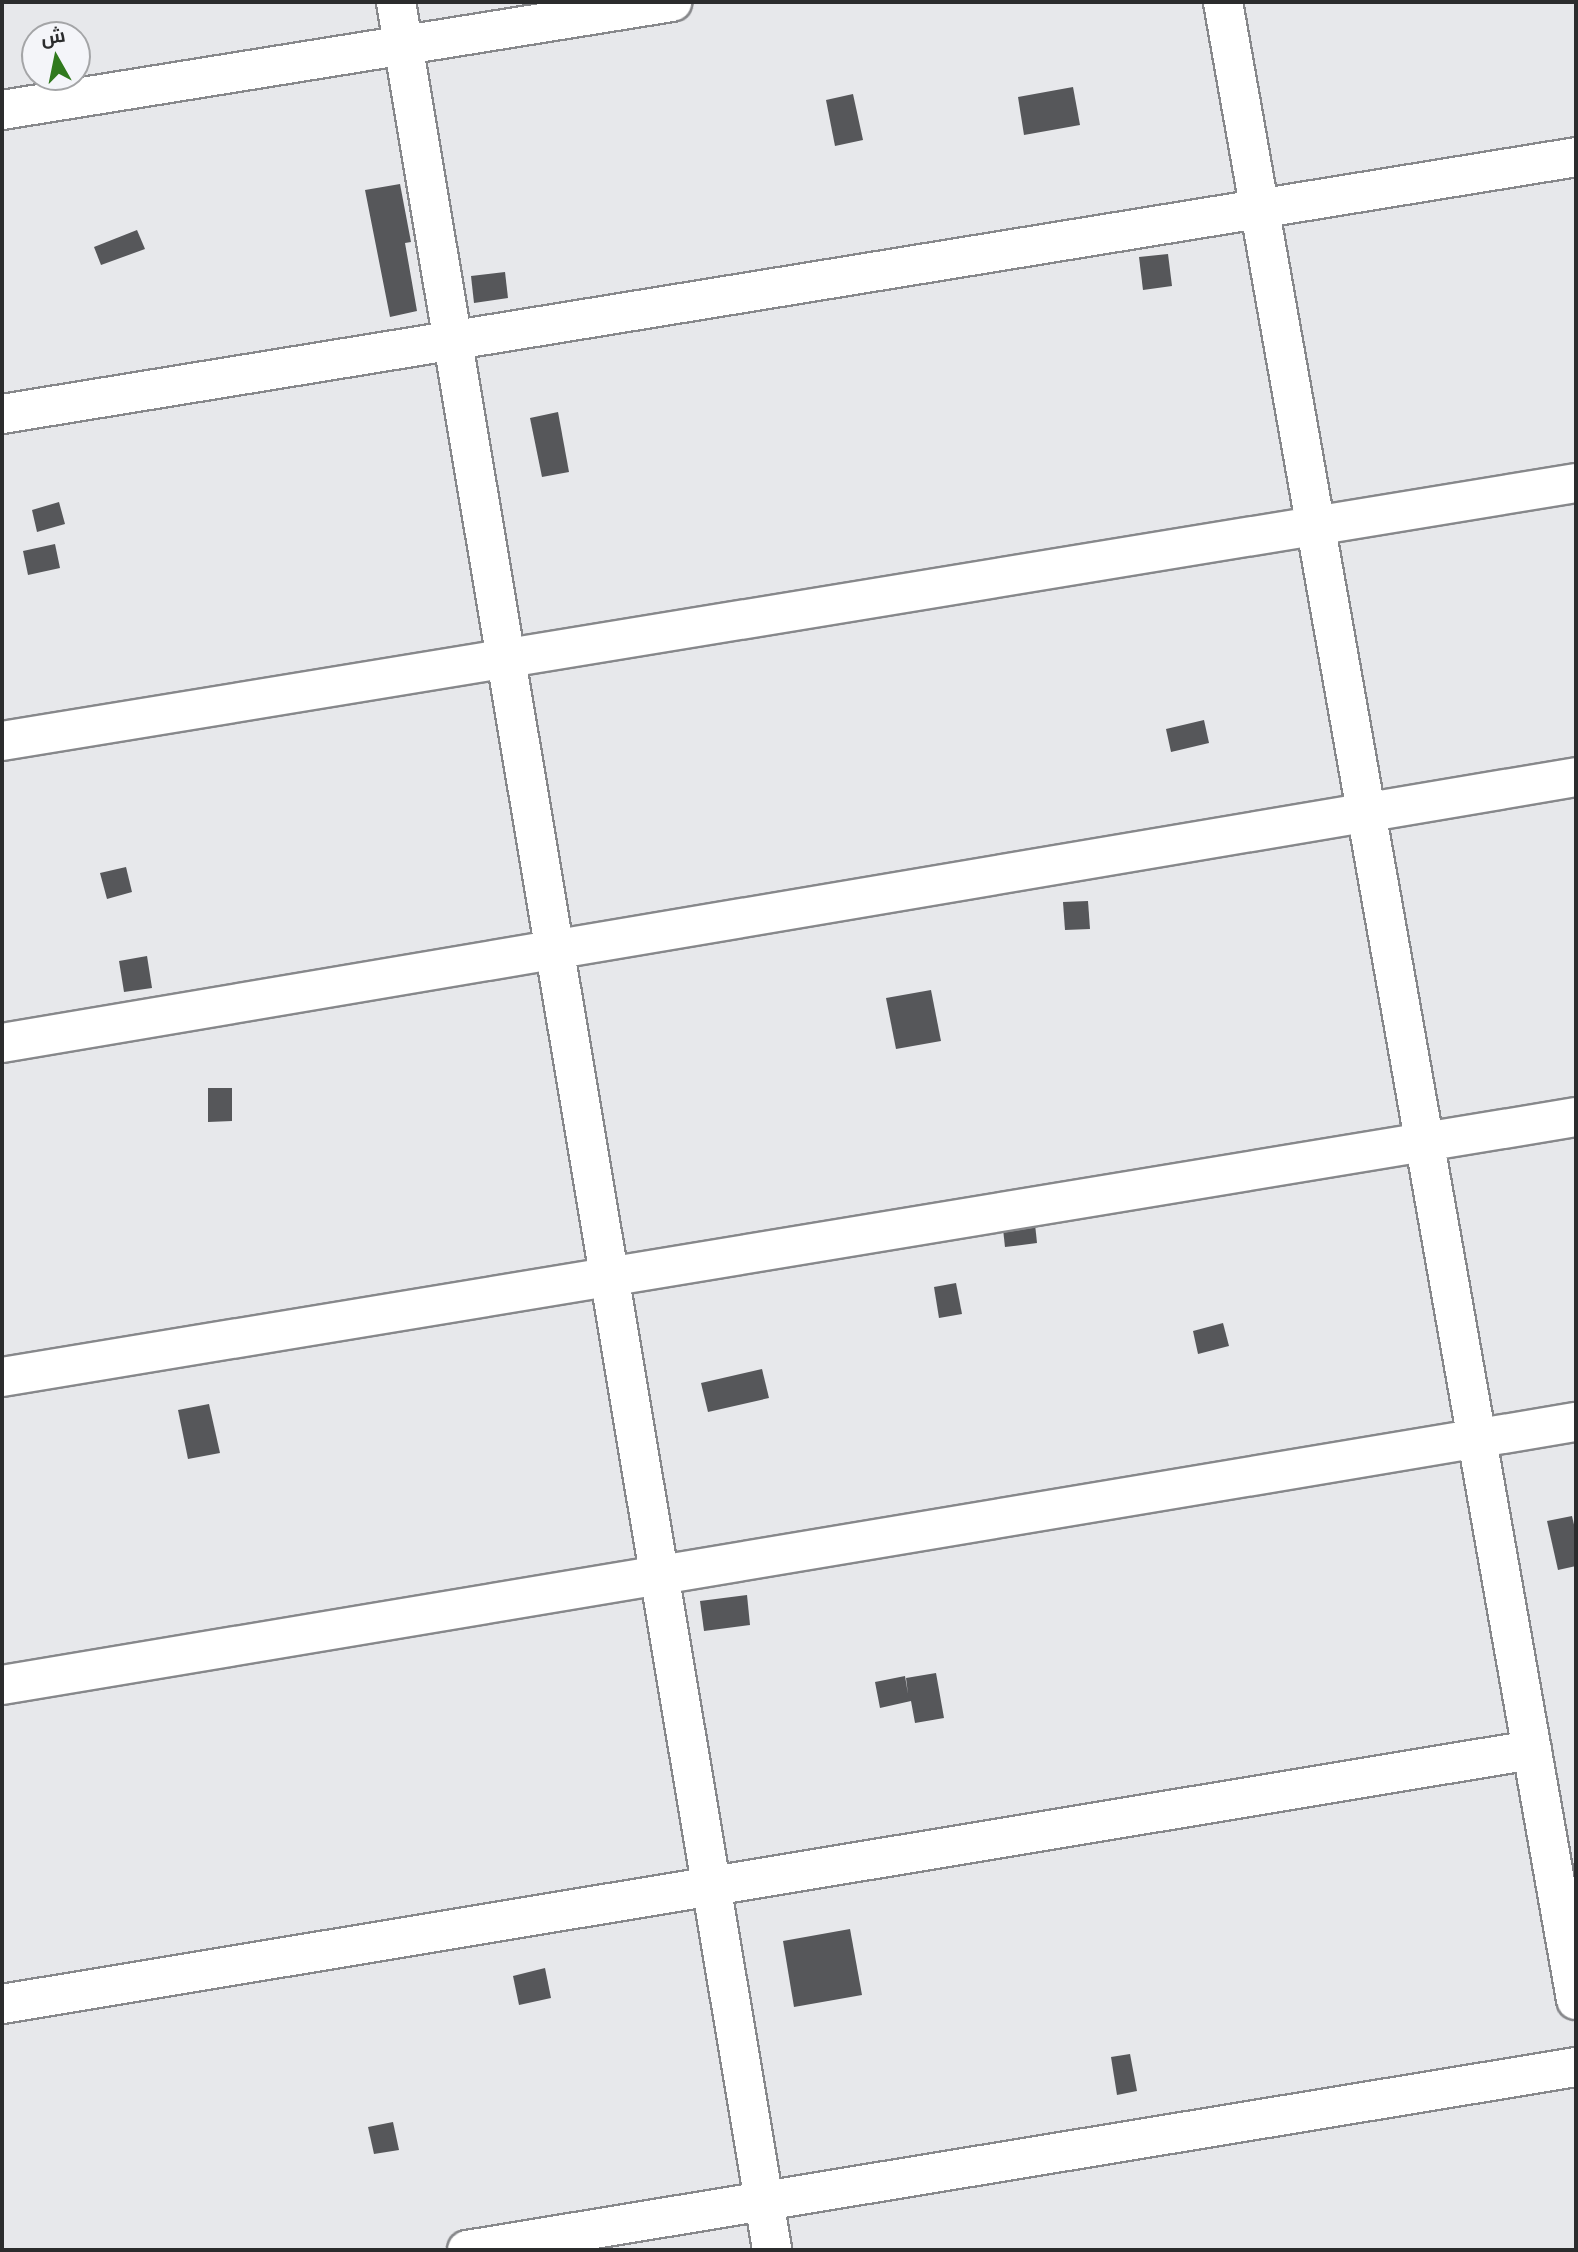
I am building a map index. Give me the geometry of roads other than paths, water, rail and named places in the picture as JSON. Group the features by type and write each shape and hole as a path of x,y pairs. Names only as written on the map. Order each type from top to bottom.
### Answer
{"street":[{"path":"396,2 772,2250"},
{"path":"2,110 672,2"},
{"path":"1223,2 1576,2000"},
{"path":"2,414 1576,157"},
{"path":"2,741 1576,483"},
{"path":"2,1043 1576,777"},
{"path":"2,1377 1576,1117"},
{"path":"2,1685 1576,1422"},
{"path":"2,2004 1532,1750"},
{"path":"467,2250 1576,2067"}]}
